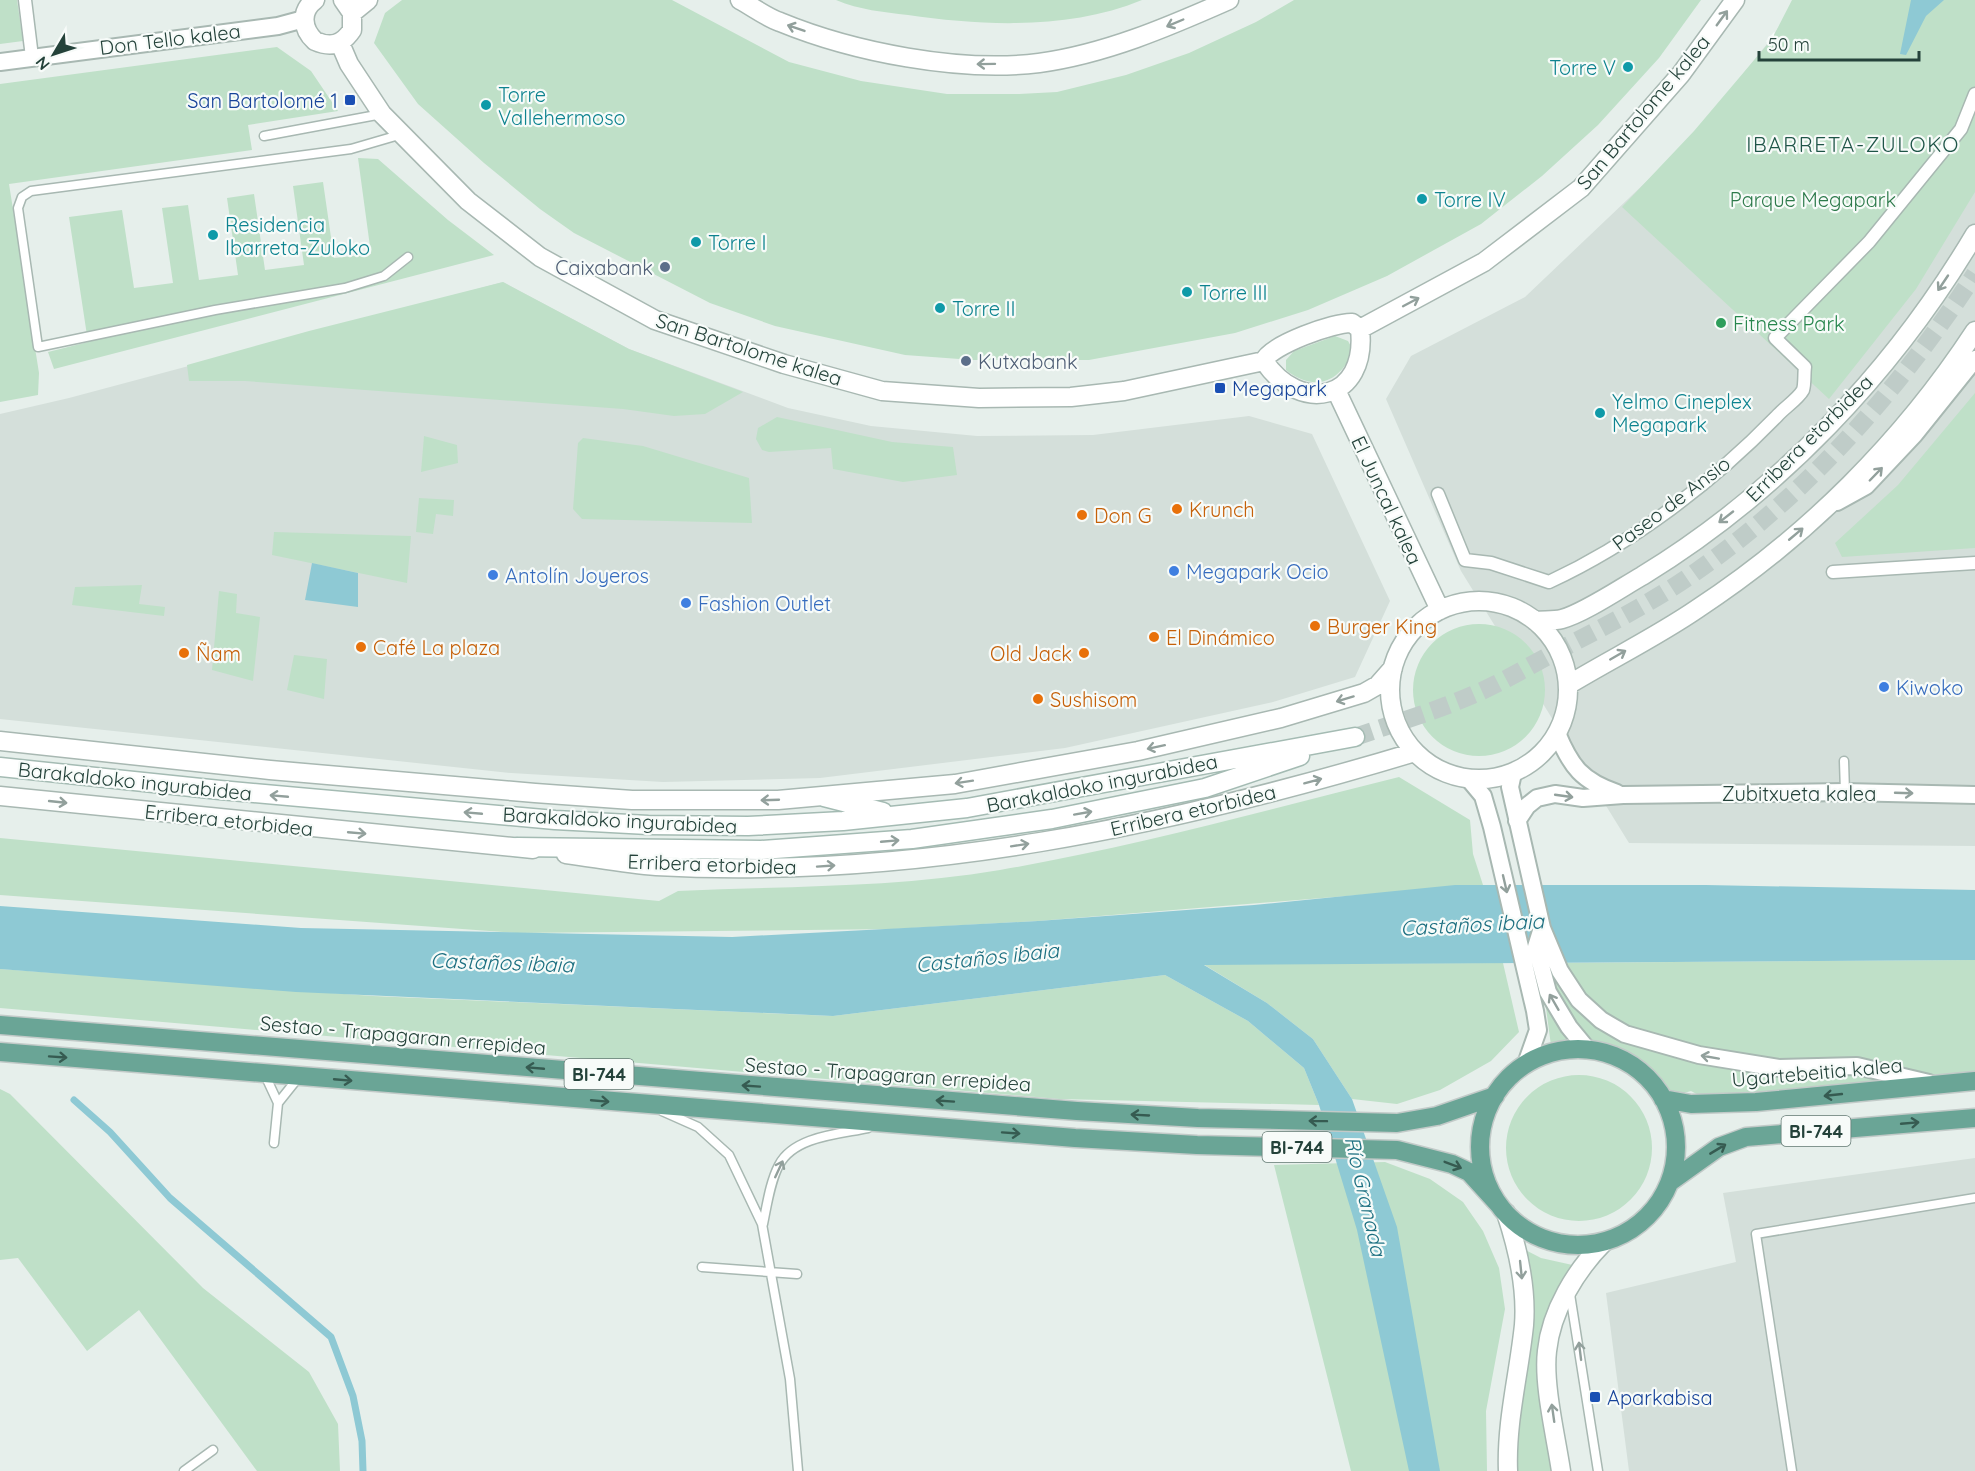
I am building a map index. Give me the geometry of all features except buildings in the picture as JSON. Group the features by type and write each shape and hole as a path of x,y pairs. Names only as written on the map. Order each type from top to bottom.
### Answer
{"main road":[{"name":"Sestao - Trapagaran errepidea","path":"0,1025 1017,1107 1198,1118 1397,1123 1437,1116 1495,1095"},
{"name":"BI-744","path":"0,1052 890,1124 1197,1145 1397,1150 1452,1164 1468,1172 1503,1209 1522,1227 1541,1238 1562,1244 1583,1245 1604,1242 1626,1233 1644,1220 1659,1203 1670,1182 1675,1162 1676,1140 1672,1119 1664,1099 1641,1072 1626,1062 1588,1050 1552,1053 1526,1064 1503,1084 1495,1095 1485,1117 1480,1139 1481,1162 1488,1185 1503,1209"},
{"name":"Ugartebeitia kalea","path":"1664,1099 1691,1104 1756,1102 1933,1084 1975,1082"},
{"name":"BI-744","path":"1670,1182 1719,1147 1746,1137 1975,1118"}],"street":[{"path":"25,0 32,57"},
{"path":"315,0 306,10 304,18 309,36 315,41 332,45 340,43 352,30 348,7 368,0"},
{"path":"740,0 777,22 835,42 891,54 963,64 1038,63 1086,54 1137,39 1229,0"},
{"name":"San Bartolome kalea","path":"340,43 349,64 382,114 399,135 468,201 540,257 656,320 784,363 882,391 979,398 1071,397 1125,391 1264,361 1266,354 1279,346 1337,324 1352,323 1360,329 1484,262 1581,188 1681,74 1734,0"},
{"name":"Don Tello kalea","path":"0,62 278,26 304,18"},
{"name":"Paseo de Ansio","path":"1438,494 1465,560 1491,563 1549,582 1581,567 1697,487 1766,428 1803,389 1805,367 1775,338 1869,242 1961,129 1975,94"},
{"name":"Erribera etorbidea","path":"1534,621 1561,619 1662,564 1718,524 1790,463 1870,379 1923,313 1975,234"},
{"path":"1264,361 1273,373 1290,387 1311,393 1336,390 1357,368 1362,346 1360,329"},
{"path":"1568,685 1697,609 1767,559 1828,507 1905,425 1952,366 1975,331"},
{"path":"1828,507 1866,486 1914,435 1975,359"},
{"name":"El Juncal kalea","path":"1336,390 1440,610"},
{"path":"1833,572 1975,563"},
{"path":"0,741 371,779 632,800 723,801 825,797 1006,776 1213,735 1364,693 1378,685 1393,668 1410,634 1440,610 1456,604 1489,602 1505,605 1534,621 1552,639 1563,661 1568,685 1568,702 1557,733 1539,757 1513,773 1483,779 1468,778 1440,770 1415,752 1402,734 1394,713 1390,690 1393,668"},
{"name":"Zubitxueta kalea","path":"1557,733 1574,766 1586,780 1623,795"},
{"name":"Barakaldoko ingurabidea","path":"0,767 303,798 636,825 748,826 967,808 1355,737 1205,788 1052,819 912,839 761,850 517,847"},
{"name":"Erribera etorbidea","path":"0,796 294,827 517,847 654,866 752,869 829,866 913,858 1050,840 1215,807 1415,752"},
{"path":"1513,773 1510,787 1542,928 1560,971 1579,1000 1601,1020 1625,1034 1699,1055 1779,1068 1857,1066 1933,1084"},
{"path":"1468,778 1483,796 1492,827 1538,1030 1526,1064"},
{"name":"Zubitxueta kalea","path":"1518,821 1527,806 1545,795 1583,798 1623,795 1845,792 1975,795"},
{"path":"825,797 896,815"},
{"path":"1542,928 1536,947 1548,992 1569,1027 1588,1050"},
{"path":"1503,1209 1521,1266 1524,1323 1510,1427 1508,1471"},
{"path":"1561,1471 1547,1352 1568,1288 1588,1258 1604,1242"}],"lane":[{"path":"264,136 382,114"},
{"path":"399,135 351,149 31,191 22,197 18,208 38,347 215,310 329,292 384,276 408,257"},
{"path":"1844,761 1845,792"},
{"path":"264,1073 278,1103 274,1143"},
{"path":"278,1103 299,1076"},
{"path":"647,1105 698,1127 716,1140 738,1168 762,1224 790,1379 798,1471"},
{"path":"762,1224 780,1163 794,1149 820,1138 890,1124"},
{"path":"1791,1471 1756,1234 1975,1198"},
{"path":"702,1268 797,1274"},
{"path":"1568,1288 1598,1471"},
{"path":"184,1471 213,1450"}],"shaded area":[{"path":"1795,0 1975,0 1975,846 1629,843 1461,571 1386,399 1411,356 1525,297 1690,140 1771,39"},
{"path":"503,282 629,349 788,408 871,426 977,436 1093,435 1249,416 1312,434 1390,601 1355,677 1273,702 1065,748 820,778 663,782 511,773 0,719 0,414 69,398"},
{"path":"1975,1158 1975,1471 1629,1471 1606,1293 1736,1262 1723,1193"}],"green space":[{"path":"0,0 17,0 23,41 0,44"},
{"path":"402,0 672,0 789,62 861,81 947,94 1019,94 1057,92 1126,75 1189,53 1256,22 1294,0 1701,0 1659,58 1598,125 1542,176 1481,224 1387,276 1308,310 1235,333 1089,360 973,360 905,355 775,326 710,303 574,233 540,209 484,163 418,104 374,43 385,13"},
{"path":"836,0 1142,0 1085,17 1056,21 996,23 966,22 881,12"},
{"name":"Parque Megapark","path":"1792,0 1975,0 1975,192 1916,289 1829,399 1622,207 1694,131 1772,39"},
{"path":"277,47 311,71 338,111 248,125 252,150 9,184 39,373 38,395 0,402 0,84"},
{"path":"358,158 378,159 448,220 494,255 54,369 48,352 88,342 69,217 122,210 134,288 173,283 162,208 188,205 199,280 238,275 227,198 254,194 265,270 304,265 293,186 323,182 334,258 371,254"},
{"path":"503,282 629,349 743,392 705,414 674,416 623,409 245,381 189,381 187,365 309,331"},
{"path":"1335,336 1348,341 1353,350 1342,370 1334,376 1326,381 1307,381 1286,370 1286,360 1294,351"},
{"path":"1975,393 1975,548 1842,557 1835,543 1898,485"},
{"path":"777,417 892,442 953,447 957,475 903,482 833,469 831,448 769,452 762,450 756,439 758,428"},
{"path":"424,436 457,445 458,463 421,472"},
{"path":"583,438 643,446 749,478 752,523 582,519 573,509 578,443"},
{"path":"419,498 454,500 453,516 436,514 433,534 416,532"},
{"path":"274,532 411,536 407,583 272,555"},
{"path":"142,585 139,604 165,607 164,616 72,605 75,587"},
{"path":"219,591 237,594 236,613 260,617 253,681 212,670"},
{"path":"1479,624 1504,629 1526,643 1540,665 1545,690 1540,715 1526,737 1504,751 1479,756 1454,751 1432,737 1418,715 1413,690 1418,665 1432,643 1454,629"},
{"path":"294,655 327,659 324,699 287,690"},
{"path":"1399,777 1470,820 1473,854 1483,885 1038,921 894,929 516,933 0,895 0,838 659,901 678,891 920,880 960,876 1050,861 1201,827"},
{"path":"1975,960 1975,1073 1715,1104 1691,1091 1663,1099 1653,1085 1629,1065 1601,1053 1569,1051 1552,1053 1540,963"},
{"path":"1503,963 1519,1032 1491,1061 1440,1090 1397,1104 1352,1099 1313,1039 1267,1003 1203,964"},
{"path":"0,969 373,996 833,1016 1165,975 1248,1021 1304,1068 1319,1105 1059,1099 0,1008"},
{"path":"1579,1075 1607,1081 1619,1087 1630,1097 1640,1108 1646,1120 1652,1148 1646,1176 1640,1188 1630,1199 1619,1209 1607,1215 1579,1221 1551,1215 1539,1209 1528,1199 1518,1188 1512,1176 1506,1148 1512,1120 1518,1108 1528,1097 1539,1087 1551,1081"},
{"path":"0,1089 10,1094 203,1288 309,1372 338,1424 340,1471 257,1471 139,1310 87,1351 18,1258 0,1260"},
{"path":"1385,1162 1430,1179 1463,1202 1483,1231 1499,1268 1505,1309 1486,1411 1487,1471 1351,1471 1274,1165"},
{"path":"1516,1245 1541,1258 1586,1268 1551,1333 1561,1471 1508,1471 1524,1323"}],"water":[{"path":"1911,0 1944,0 1926,16 1906,55 1900,54"},
{"path":"312,563 358,573 358,607 305,600"},
{"path":"1455,885 1706,885 1975,890 1975,960 1204,965 1267,1003 1313,1039 1352,1099 1397,1227 1440,1471 1409,1471 1357,1230 1319,1105 1304,1068 1248,1021 1165,975 833,1016 296,992 0,969 0,906 301,928 732,937 1038,921 1254,905"}],"waterway":[{"path":"74,1100 110,1132 170,1198 331,1337 353,1396 362,1441 363,1471"}],"tunnel":[{"path":"1355,737 1475,694 1615,621 1697,571 1778,507 1850,436 1916,357 1975,274"}],"place":[{"name":"Torre V","path":"1628,67"},
{"name":"San Bartolomé 1","path":"350,100"},
{"name":"Torre Vallehermoso","path":"486,105"},
{"name":"Torre IV","path":"1422,199"},
{"name":"Residencia Ibarreta-Zuloko","path":"213,235"},
{"name":"Torre I","path":"696,242"},
{"name":"Caixabank","path":"665,267"},
{"name":"Torre III","path":"1187,292"},
{"name":"Torre II","path":"940,308"},
{"name":"Fitness Park","path":"1721,323"},
{"name":"Kutxabank","path":"966,361"},
{"name":"Megapark","path":"1220,388"},
{"name":"Yelmo Cineplex Megapark","path":"1600,413"},
{"name":"Krunch","path":"1177,509"},
{"name":"Don G","path":"1082,515"},
{"name":"Megapark Ocio","path":"1174,571"},
{"name":"Antolín Joyeros","path":"493,575"},
{"name":"Fashion Outlet","path":"686,603"},
{"name":"Burger King","path":"1315,626"},
{"name":"El Dinámico","path":"1154,637"},
{"name":"Café La plaza","path":"361,647"},
{"name":"Ñam","path":"184,653"},
{"name":"Old Jack","path":"1084,653"},
{"name":"Kiwoko","path":"1884,687"},
{"name":"Sushisom","path":"1038,699"},
{"name":"Aparkabisa","path":"1595,1397"}],"district":[{"name":"IBARRETA-ZULOKO","path":"1853,144"}],"water label":[{"name":"Castaños ibaia","path":"1472,924"},
{"name":"Castaños ibaia","path":"987,957"},
{"name":"Castaños ibaia","path":"502,962"},
{"name":"Río Granada","path":"1366,1196"}]}
